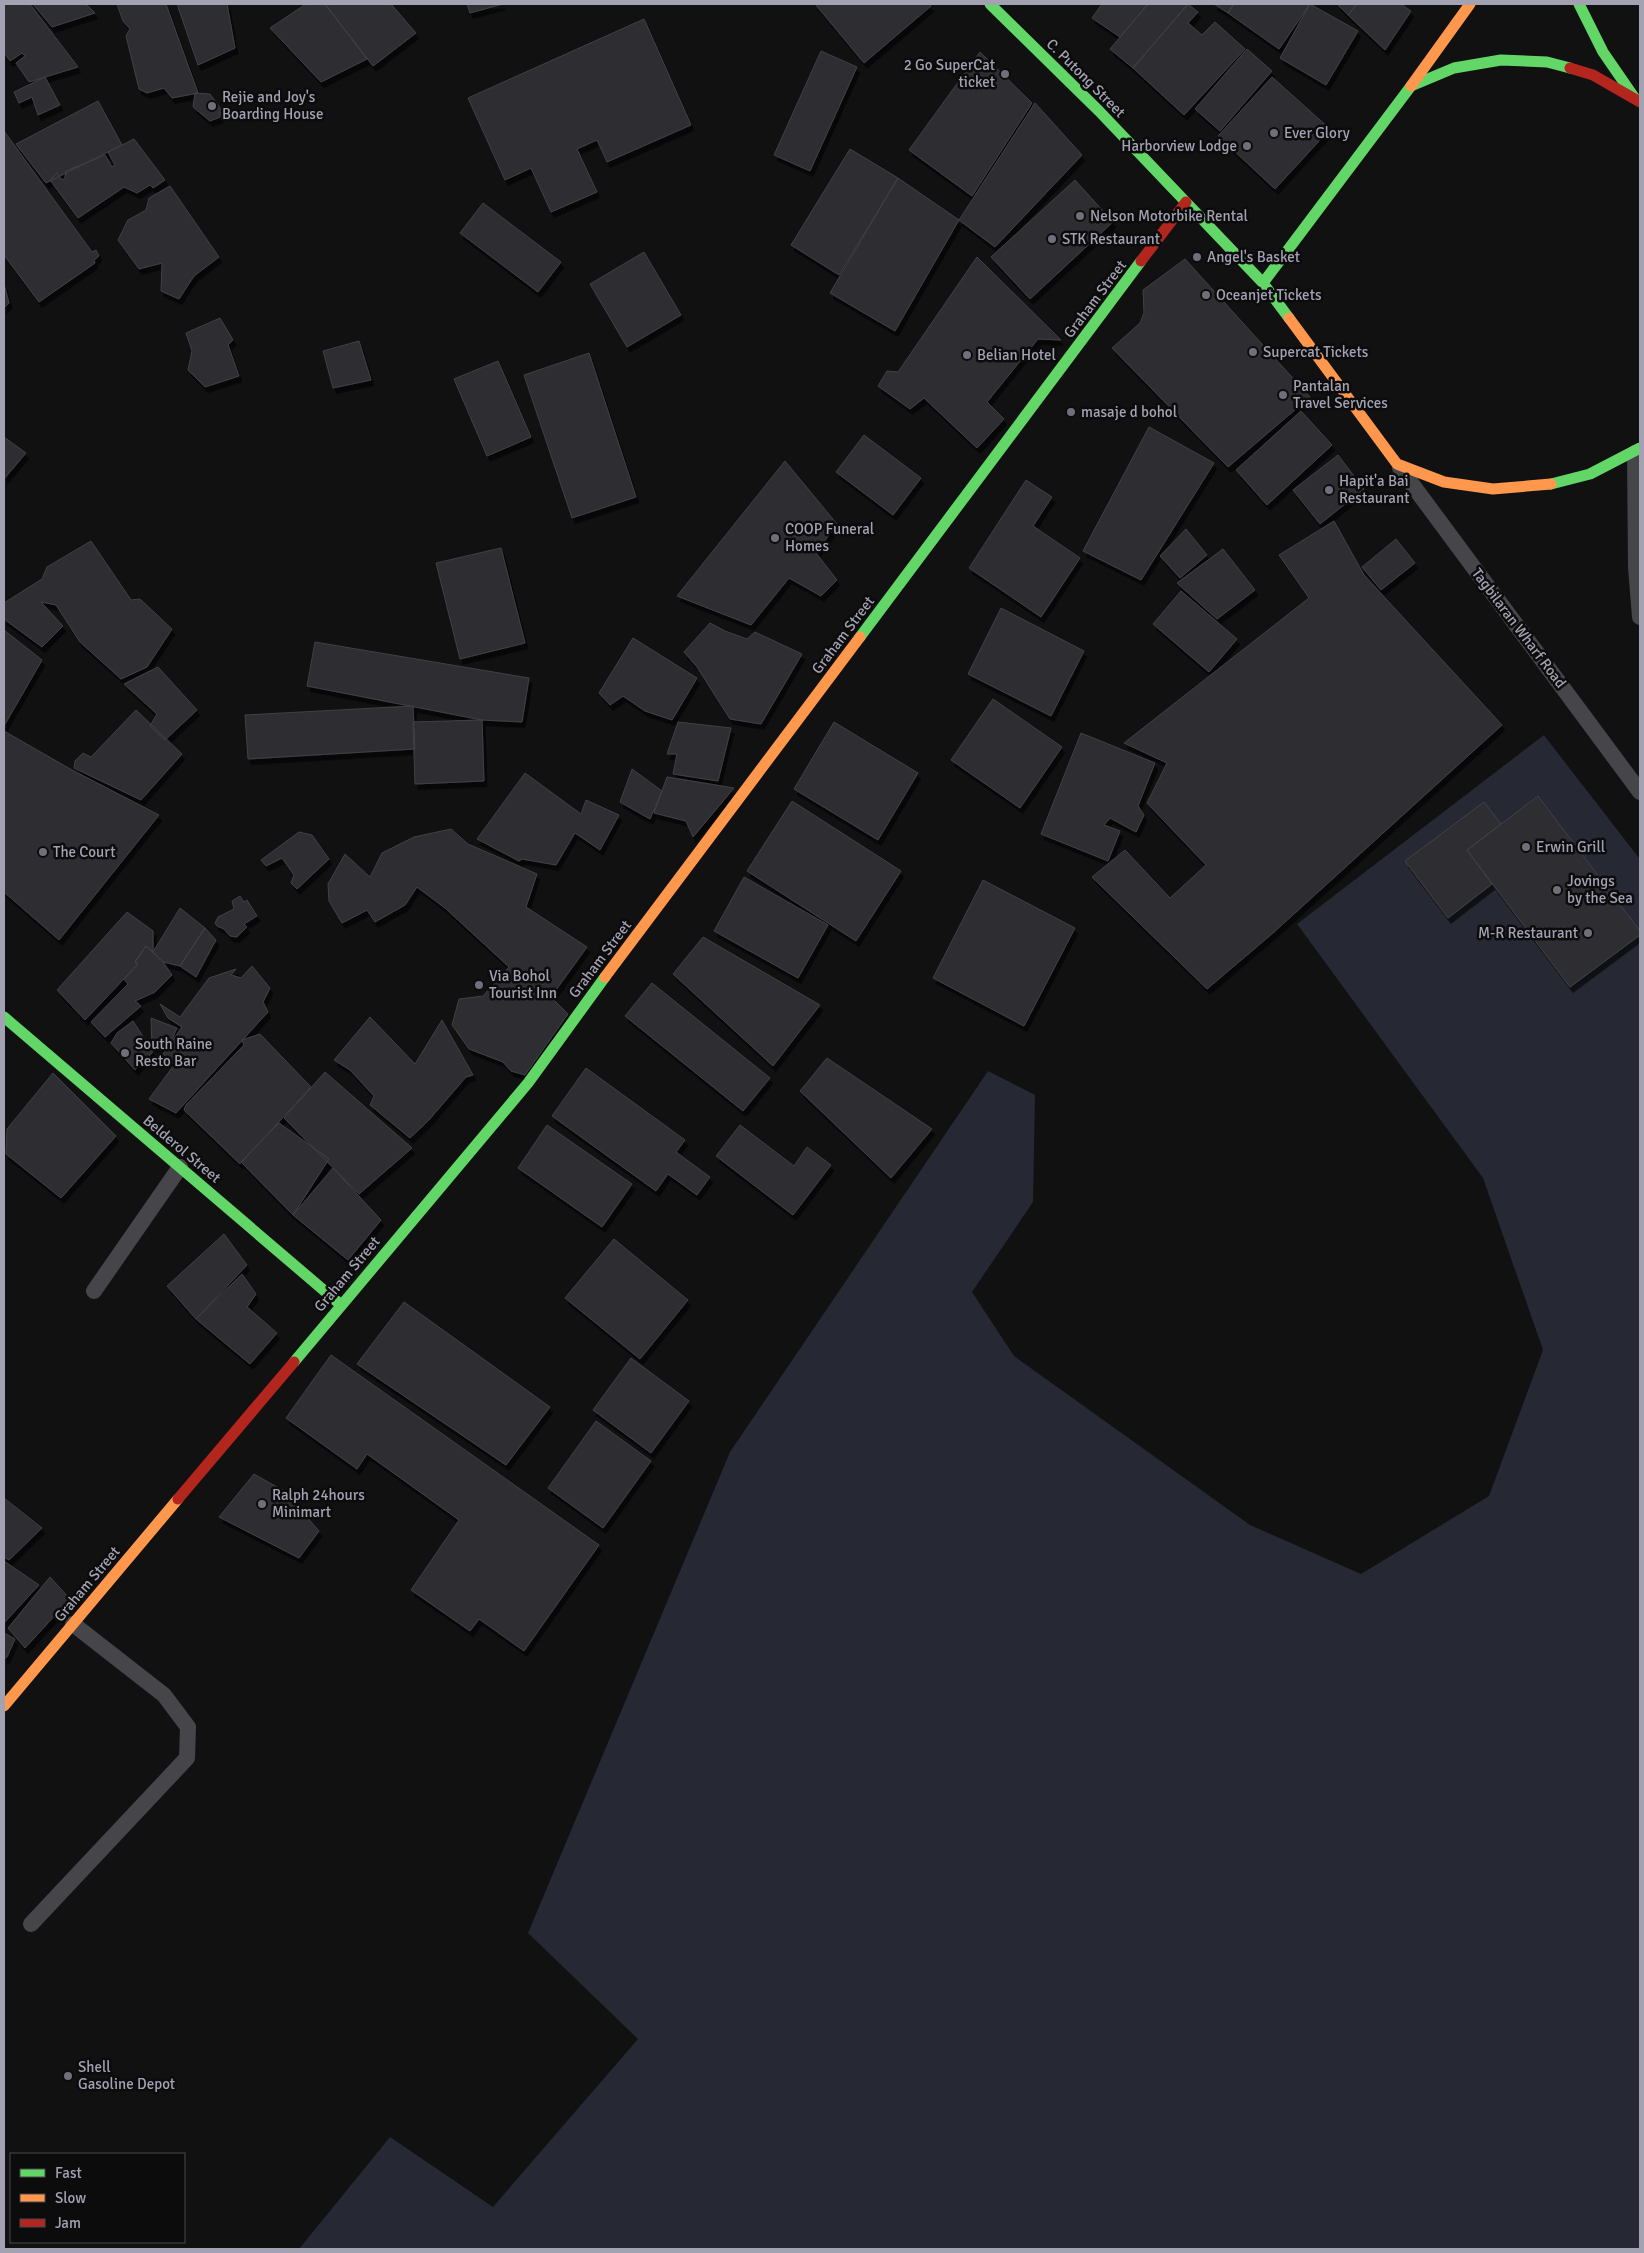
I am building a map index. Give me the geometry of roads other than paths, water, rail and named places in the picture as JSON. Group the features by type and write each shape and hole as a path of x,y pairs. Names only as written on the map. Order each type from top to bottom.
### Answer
{"main road":[{"name":"C. Putong Street","path":"990,4 1099,111 1262,283 1397,464"},
{"path":"1262,283 1411,86 1470,4"},
{"path":"1578,4 1607,60 1637,99"},
{"path":"1411,86 1454,68 1500,60 1547,62 1592,75 1637,99"},
{"name":"Graham Street","path":"4,1706 528,1083 1186,202"},
{"path":"1397,464 1444,482 1493,489 1542,486 1590,474 1638,450"},
{"name":"Belderol Street","path":"4,1017 341,1305"}],"lane":[{"path":"1638,450 1636,567 1640,616"},
{"name":"Tagbilaran Wharf Road","path":"1397,464 1640,792"},
{"path":"94,1291 180,1167"},
{"path":"31,1924 187,1758 188,1727 164,1695 73,1624"}],"place":[{"name":"2 Go SuperCat ticket","path":"1005,74"},
{"name":"Rejie and Joy's Boarding House","path":"212,106"},
{"name":"Ever Glory","path":"1274,133"},
{"name":"Harborview Lodge","path":"1247,146"},
{"name":"Nelson Motorbike Rental","path":"1080,216"},
{"name":"STK Restaurant","path":"1052,239"},
{"name":"Angel's Basket","path":"1197,257"},
{"name":"Oceanjet Tickets","path":"1206,295"},
{"name":"Supercat Tickets","path":"1253,352"},
{"name":"Belian Hotel","path":"967,355"},
{"name":"Pantalan Travel Services","path":"1283,395"},
{"name":"masaje d bohol","path":"1071,412"},
{"name":"Hapit'a Bai Restaurant","path":"1329,490"},
{"name":"COOP Funeral Homes","path":"775,538"},
{"name":"Erwin Grill","path":"1526,847"},
{"name":"The Court","path":"43,852"},
{"name":"Jovings by the Sea","path":"1557,890"},
{"name":"M-R Restaurant","path":"1588,933"},
{"name":"Via Bohol Tourist Inn","path":"479,985"},
{"name":"South Raine Resto Bar","path":"125,1053"},
{"name":"Ralph 24hours Minimart","path":"262,1504"},
{"name":"Shell Gasoline Depot","path":"68,2076"}]}
